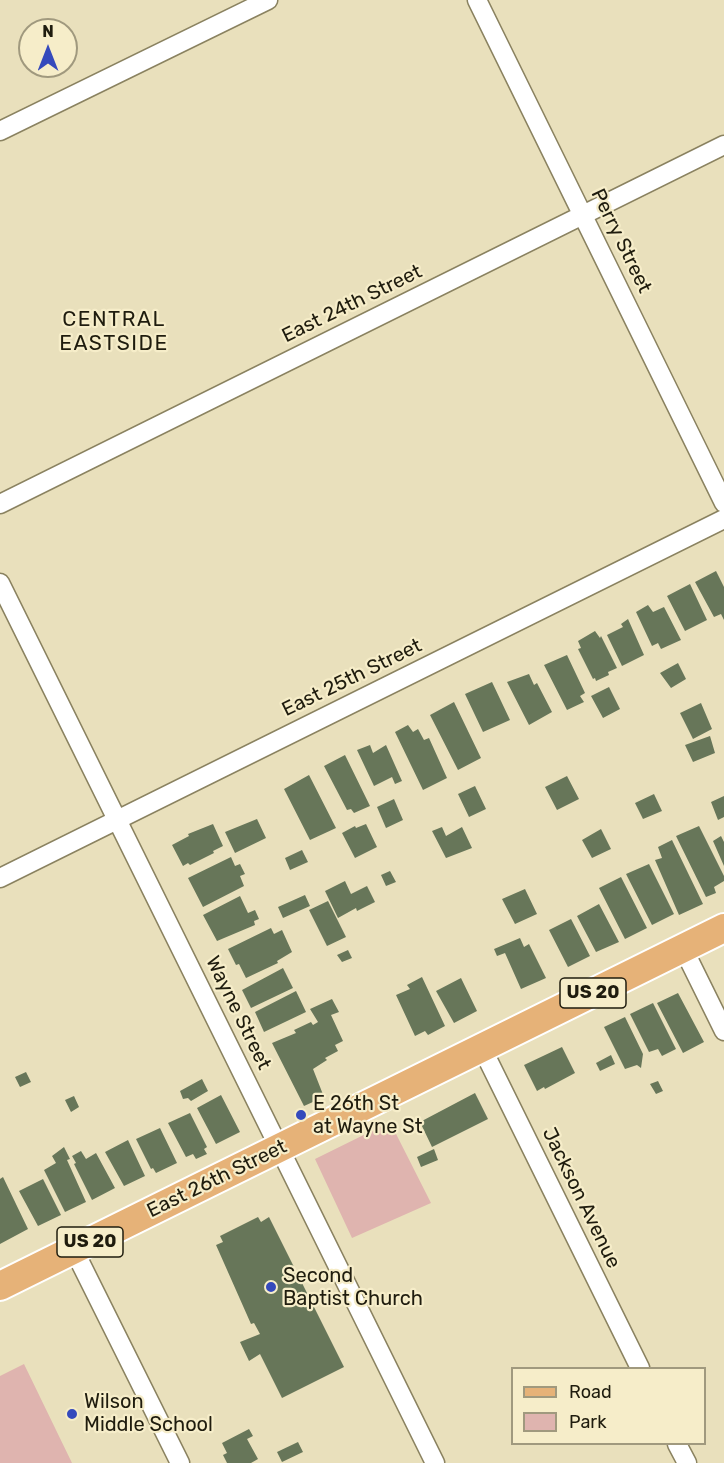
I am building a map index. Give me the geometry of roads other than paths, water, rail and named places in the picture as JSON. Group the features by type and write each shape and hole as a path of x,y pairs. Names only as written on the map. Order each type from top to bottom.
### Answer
{"main road":[{"name":"East 26th Street","path":"0,1286 724,928"}],"street":[{"path":"0,131 268,0"},
{"name":"Perry Street","path":"477,0 724,503"},
{"name":"East 24th Street","path":"0,504 724,145"},
{"name":"East 25th Street","path":"0,878 724,519"},
{"name":"Wayne Street","path":"0,583 435,1463"},
{"path":"683,948 724,1031"},
{"name":"Jackson Avenue","path":"482,1048 640,1367"},
{"path":"74,1250 180,1463"},
{"path":"678,1445 687,1463"}],"place":[{"name":"E 26th St at Wayne St","path":"301,1115"},
{"name":"Second Baptist Church","path":"271,1287"},
{"name":"Wilson Middle School","path":"72,1414"}],"district":[{"name":"CENTRAL EASTSIDE","path":"114,332"}]}
